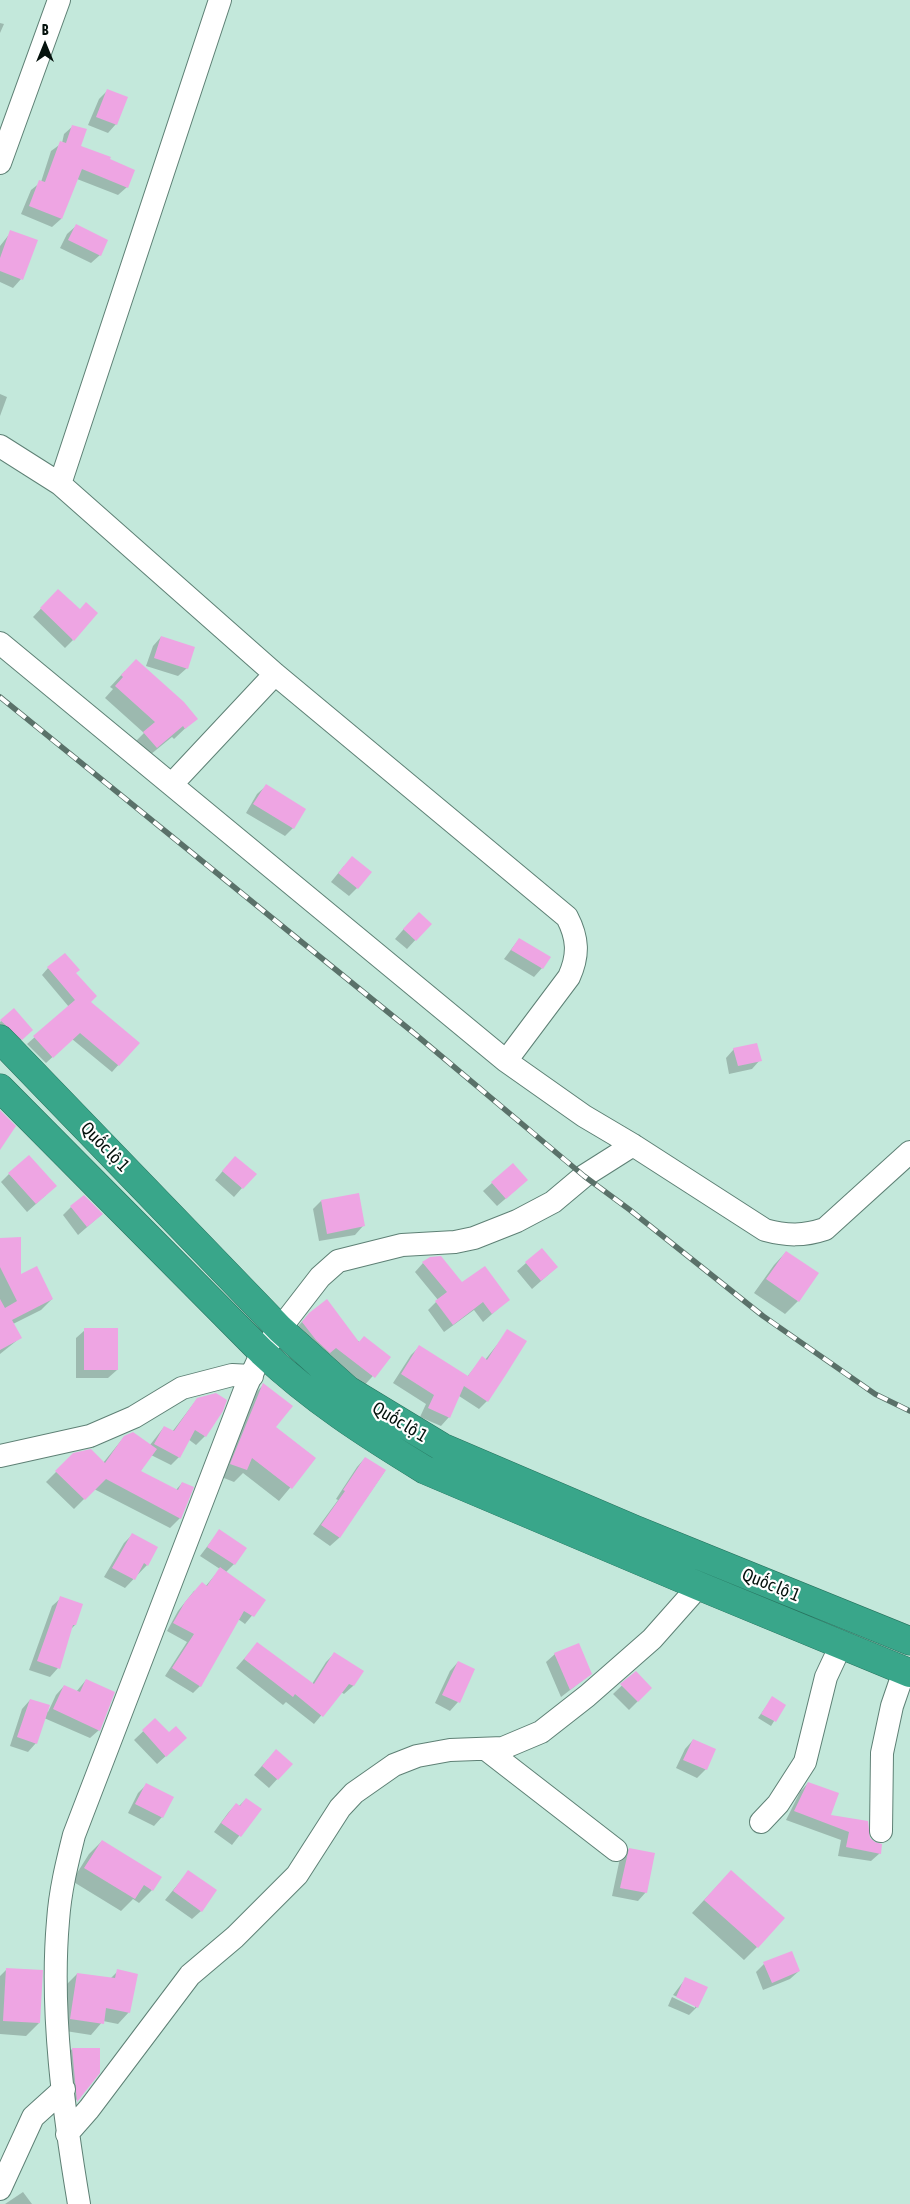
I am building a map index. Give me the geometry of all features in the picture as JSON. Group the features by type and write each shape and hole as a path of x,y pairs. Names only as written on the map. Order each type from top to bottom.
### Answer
{"highway":[{"name":"Quốc lộ 1","path":"0,1039 280,1329 348,1390 442,1447 634,1529 910,1642"},
{"name":"Quốc lộ 1","path":"0,1088 257,1364 299,1387 322,1404 425,1470 907,1672"}],"street":[{"path":"0,163 59,0"},
{"path":"60,484 220,0"},
{"path":"0,446 60,484 275,674 567,917 577,941 575,965 569,977 506,1061"},
{"path":"0,643 506,1061 560,1100 765,1230 786,1235 808,1235 825,1229 910,1152"},
{"path":"172,784 275,674"},
{"path":"79,2204 67,2134 56,1996 58,1921 64,1876 74,1835 239,1405 257,1364 280,1329 320,1276 338,1261 402,1245 455,1242 474,1238 517,1221 553,1202 584,1176 633,1145"},
{"path":"0,1456 90,1436 134,1417 182,1388 232,1375 257,1364"},
{"path":"67,2134 89,2109 190,1975 235,1936 297,1875 340,1808 354,1793 394,1765 417,1756 450,1750 487,1750 516,1744 550,1726 652,1640 699,1586"},
{"path":"761,1822 778,1804 805,1762 826,1677 841,1645"},
{"path":"881,1831 882,1753 892,1706 907,1672"},
{"path":"487,1750 616,1850"},
{"path":"0,2189 33,2117 64,2089"}],"building":[{"path":"107,89 128,97 117,125 96,117"},
{"path":"72,125 87,129 81,146 111,157 110,159 135,170 128,188 82,169 62,219 29,206 39,180 45,182 60,141 66,143"},
{"path":"76,224 108,240 101,256 68,240"},
{"path":"10,230 38,240 23,280 0,271 0,258"},
{"path":"58,589 80,609 86,602 98,613 74,641 40,608"},
{"path":"161,636 195,647 188,669 154,658"},
{"path":"136,659 184,702 198,719 185,729 183,726 157,748 143,732 155,722 115,686 123,677 121,675"},
{"path":"266,784 306,809 294,829 253,804"},
{"path":"352,856 372,872 358,889 338,873"},
{"path":"419,912 432,924 416,941 403,929"},
{"path":"519,938 551,957 543,969 511,950"},
{"path":"65,953 80,970 76,973 97,996 91,1002 140,1043 119,1066 80,1033 53,1058 33,1036 75,1000 47,967"},
{"path":"14,1008 33,1030 22,1040 0,1020"},
{"path":"757,1043 762,1061 738,1066 733,1048"},
{"path":"0,1110 16,1126 0,1150"},
{"path":"29,1155 57,1186 36,1204 8,1173"},
{"path":"235,1156 257,1174 243,1189 222,1171"},
{"path":"513,1163 528,1180 506,1199 491,1182"},
{"path":"359,1193 365,1226 327,1234 321,1200"},
{"path":"84,1195 103,1214 87,1227 70,1206"},
{"path":"21,1237 21,1274 37,1266 53,1299 12,1320 22,1338 0,1350 0,1299 5,1308 17,1301 0,1267 0,1238"},
{"path":"542,1248 558,1267 541,1281 525,1262"},
{"path":"786,1251 819,1273 799,1302 766,1279"},
{"path":"441,1256 462,1282 485,1266 510,1300 492,1314 483,1302 453,1325 435,1301 447,1292 422,1262 430,1257"},
{"path":"327,1299 359,1342 364,1336 391,1357 375,1378 336,1348 330,1353 316,1340 302,1322 309,1313"},
{"path":"84,1328 118,1328 118,1370 84,1370"},
{"path":"507,1329 527,1341 488,1402 464,1386 450,1418 428,1408 434,1395 401,1374 419,1345 468,1376 482,1356 487,1360"},
{"path":"263,1383 293,1406 276,1427 316,1458 292,1489 252,1458 247,1470 230,1464"},
{"path":"216,1393 227,1400 223,1411 206,1437 195,1430 180,1458 154,1444 164,1426 174,1431 197,1398"},
{"path":"133,1432 157,1449 141,1471 178,1490 182,1482 194,1487 181,1519 106,1479 85,1500 55,1471 73,1453 91,1449 105,1463 124,1436"},
{"path":"365,1457 386,1470 340,1538 321,1525 345,1491 343,1490"},
{"path":"219,1529 247,1548 235,1565 207,1547"},
{"path":"132,1533 158,1547 148,1566 144,1563 135,1580 112,1568"},
{"path":"220,1567 266,1600 254,1617 244,1611 201,1687 172,1668 194,1634 173,1623 185,1602 202,1582 207,1586"},
{"path":"60,1596 83,1604 76,1625 73,1625 60,1669 37,1661"},
{"path":"257,1642 314,1684 334,1652 364,1671 354,1686 349,1684 323,1717 295,1694 293,1697 244,1659"},
{"path":"579,1643 592,1674 570,1690 554,1653"},
{"path":"458,1661 475,1669 460,1703 442,1695"},
{"path":"636,1671 652,1688 638,1702 620,1684"},
{"path":"86,1679 115,1692 100,1731 53,1709 64,1685 80,1692"},
{"path":"772,1696 786,1705 776,1722 761,1714"},
{"path":"30,1699 50,1705 37,1744 17,1737"},
{"path":"155,1718 169,1732 176,1726 187,1738 166,1757 142,1730"},
{"path":"693,1739 716,1749 707,1770 683,1760"},
{"path":"276,1749 293,1764 278,1780 262,1766"},
{"path":"808,1782 839,1793 831,1815 868,1821 870,1838 882,1844 881,1854 846,1847 849,1832 794,1811"},
{"path":"146,1783 174,1797 163,1818 135,1804"},
{"path":"246,1798 262,1809 241,1837 221,1823 236,1803 240,1806"},
{"path":"102,1840 162,1877 153,1891 144,1885 135,1899 84,1868"},
{"path":"629,1848 655,1853 647,1893 620,1888"},
{"path":"188,1870 217,1890 202,1912 173,1891"},
{"path":"731,1870 785,1918 758,1948 704,1900"},
{"path":"792,1951 800,1971 772,1983 763,1962"},
{"path":"6,1968 43,1970 40,2023 3,2021"},
{"path":"117,1969 138,1974 130,2013 106,2008 104,2024 70,2019 77,1973 115,1978"},
{"path":"685,1977 708,1987 698,2008 676,1997"},
{"path":"72,2048 100,2048 100,2073 77,2102"}],"railway":[{"path":"0,697 415,1034 584,1176 630,1210 763,1316 875,1394 910,1411"}]}
